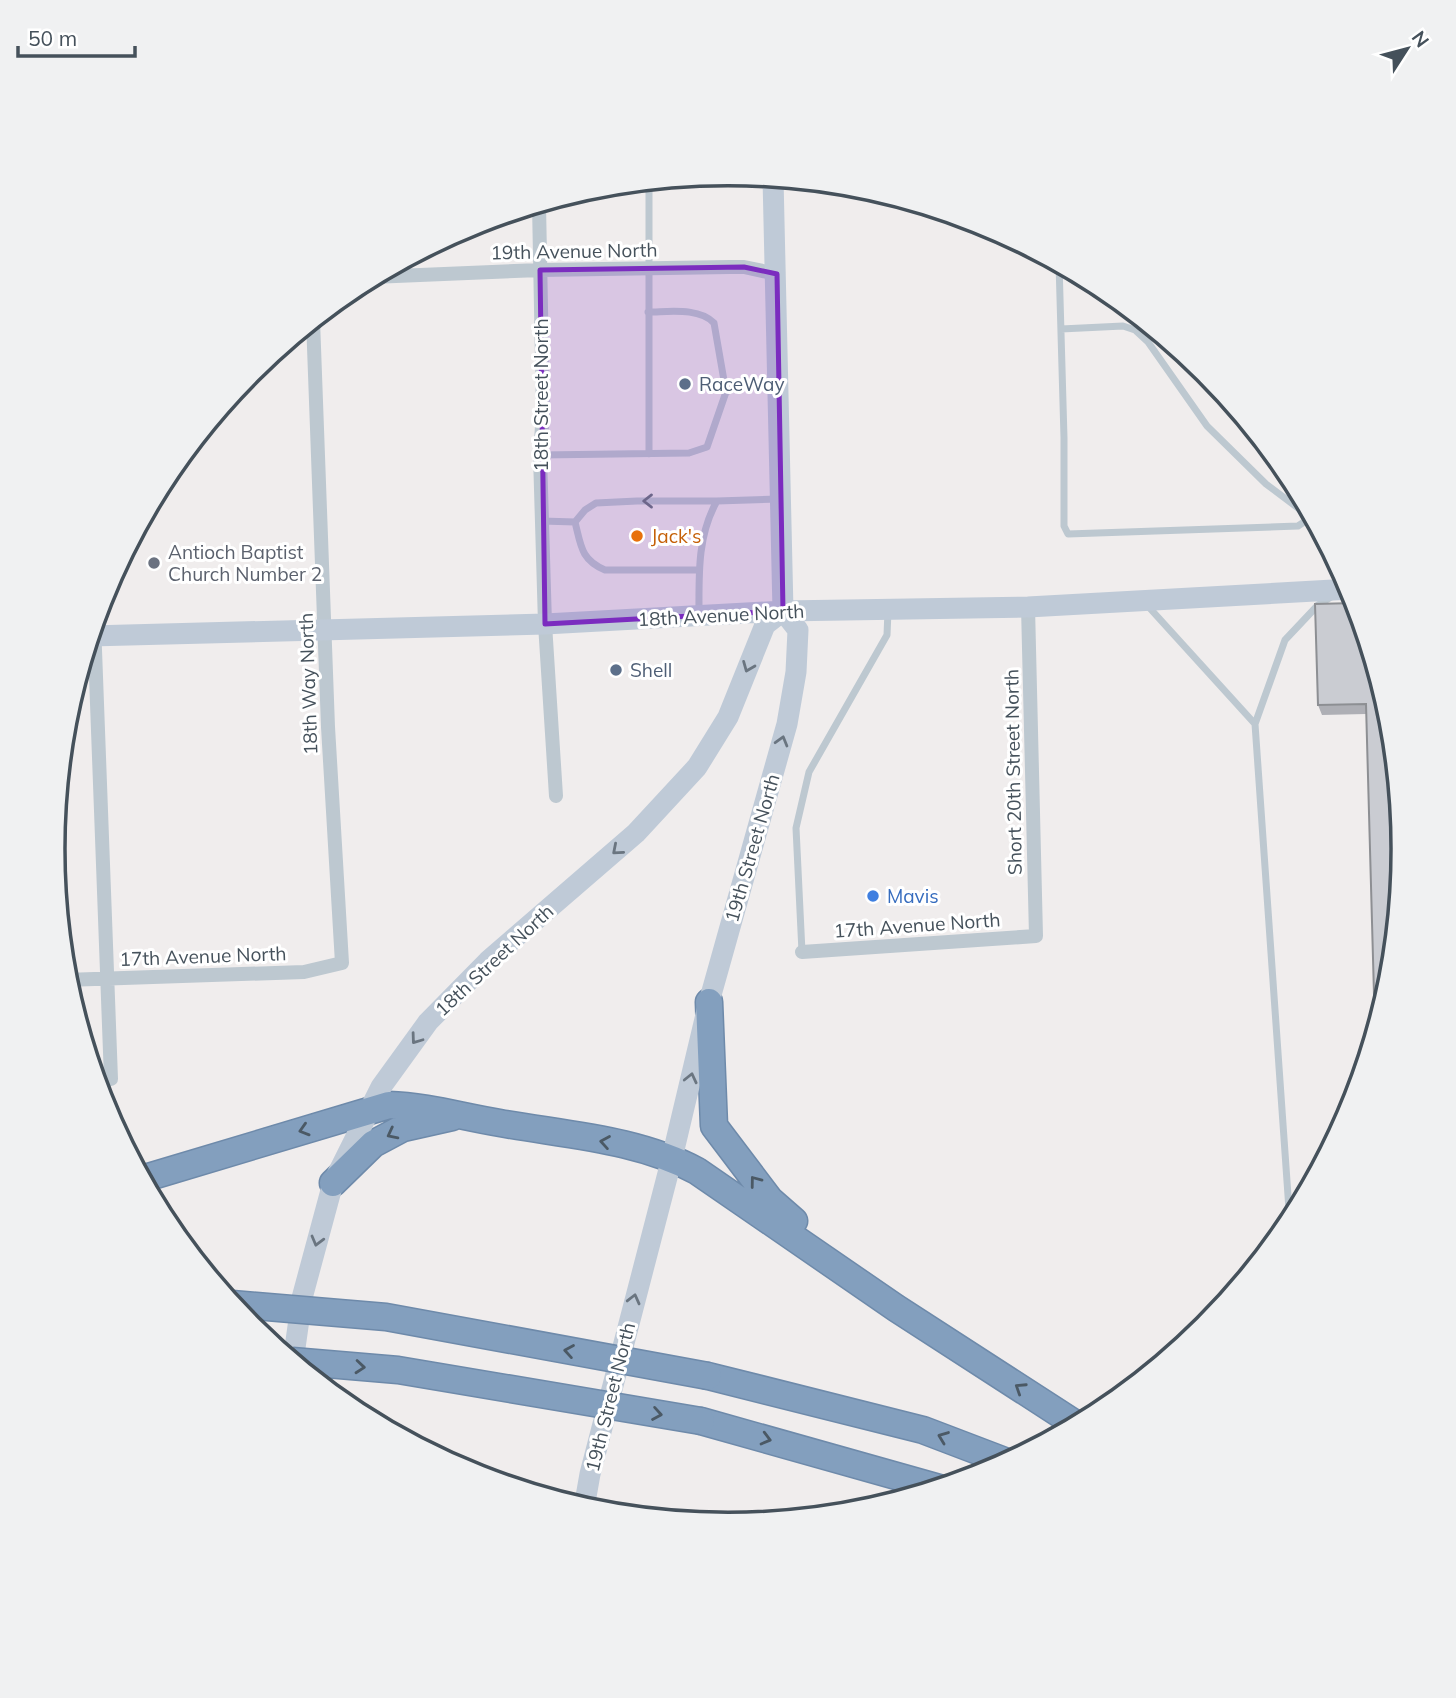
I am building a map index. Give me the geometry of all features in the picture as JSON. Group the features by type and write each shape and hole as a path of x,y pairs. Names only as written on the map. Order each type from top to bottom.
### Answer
{"highway":[{"path":"709,1002 714,1126 770,1200 896,1308"},
{"path":"152,1177 389,1105 415,1105 457,1116 635,1147 672,1158 698,1171 896,1308 1067,1419"},
{"path":"333,1183 373,1144 403,1129 457,1116"},
{"path":"247,1305 386,1317 708,1376 923,1430 993,1457"},
{"path":"309,1362 398,1370 701,1421 922,1483"}],"main road":[{"name":"19th Street North","path":"586,1497 709,1002 787,724 796,672 798,630 783,611 773,187"},
{"name":"18th Avenue North","path":"102,632 545,624 783,611 1028,607 1338,589"},
{"name":"18th Street North","path":"294,1350 302,1298 333,1183 381,1087 428,1022 488,961 636,833 697,767 729,717 765,625 783,611"}],"street":[{"name":"18th Street North","path":"539,213 543,412 540,455 545,624 556,796"},
{"name":"19th Avenue North","path":"394,276 540,270 744,267 777,274"},
{"name":"18th Way North","path":"313,332 328,727 342,964"},
{"name":"Short 20th Street North","path":"1028,607 1035,936"},
{"path":"94,655 111,1079"},
{"name":"17th Avenue North","path":"802,952 1035,936"},
{"name":"17th Avenue North","path":"77,979 304,972 342,964"}],"lane":[{"path":"649,190 647,269 649,454"},
{"path":"1059,275 1064,526 1068,534 1298,526 1305,523"},
{"path":"540,455 689,453 707,447 726,392 714,323 704,315 695,313 648,312"},
{"path":"1061,328 1123,326 1135,330 1149,342 1207,426 1266,484 1295,506"},
{"path":"726,392 747,383 779,378"},
{"path":"575,522 585,510 596,503 781,499"},
{"path":"699,616 699,556 709,514 717,501"},
{"path":"542,520 575,522"},
{"path":"575,522 584,555 591,564 605,570 699,570"},
{"path":"1288,1202 1255,724 1285,639 1318,606 1340,593"},
{"path":"1143,600 1255,724"},
{"path":"802,952 796,828 808,772 887,635 888,610"}],"highlighted area":[{"path":"744,267 777,274 783,611 545,624 540,270"}],"building":[{"path":"1344,603 1369,677 1386,762 1390,806 1390,892 1386,936 1374,999 1366,704 1318,705 1315,604"}],"place":[{"name":"RaceWay","path":"685,384"},
{"name":"Jack's","path":"637,536"},
{"name":"Antioch Baptist Church Number 2","path":"154,563"},
{"name":"Shell","path":"616,670"},
{"name":"Mavis","path":"873,896"}]}
